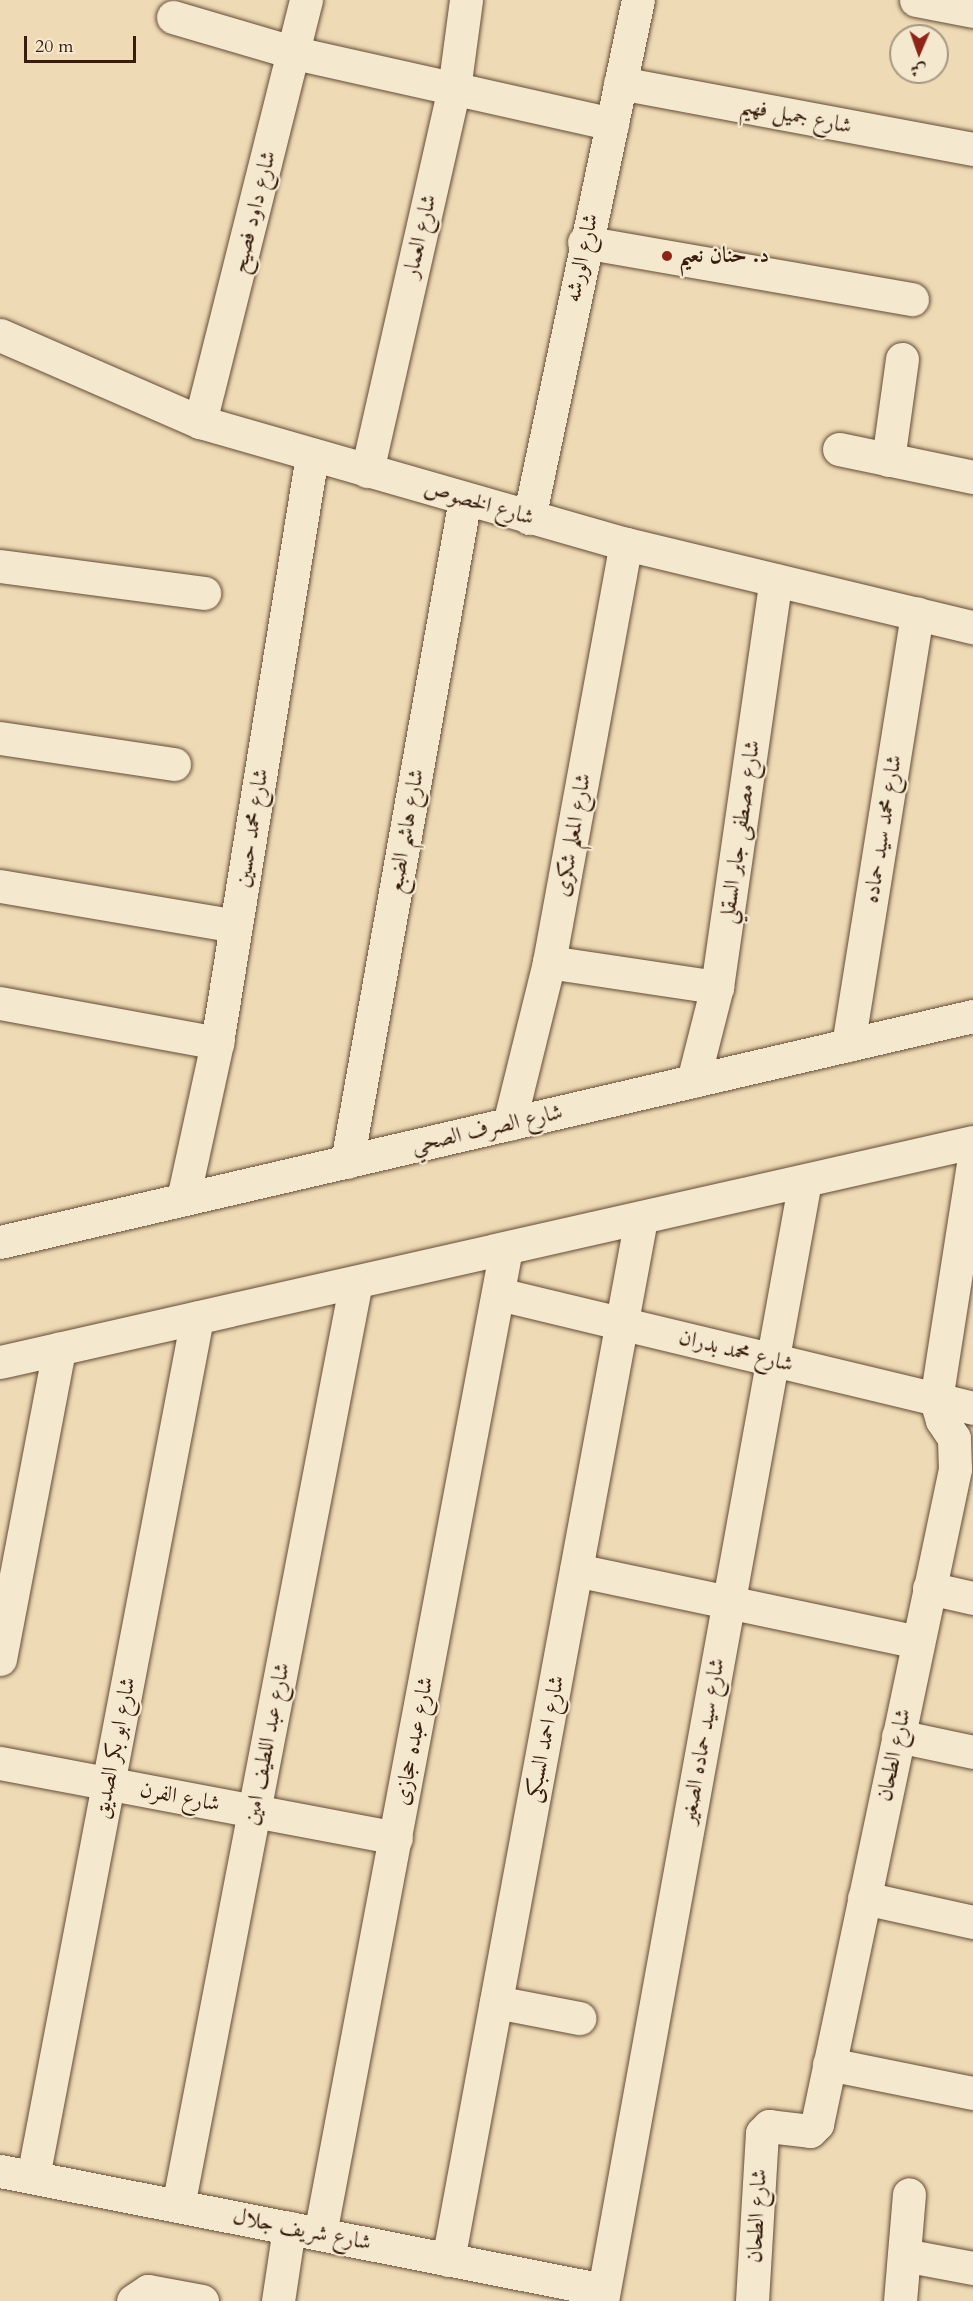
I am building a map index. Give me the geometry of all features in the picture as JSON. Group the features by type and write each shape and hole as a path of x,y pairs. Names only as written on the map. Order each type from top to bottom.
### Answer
{"street":[{"name":"شارع داود فصيح","path":"200,422 295,52 306,0"},
{"name":"شارع العمار","path":"367,471 454,89 466,0"},
{"name":"شارع الورشه","path":"529,518 584,242 638,0"},
{"path":"916,0 973,11"},
{"path":"173,16 295,52 612,124"},
{"name":"شارع جميل فهيم","path":"620,83 973,149"},
{"path":"584,242 912,300"},
{"name":"شارع الخصوص","path":"0,335 200,422 626,544 973,627"},
{"path":"888,459 902,359"},
{"path":"839,449 973,477"},
{"name":"شارع محمد حسين","path":"183,1199 217,1043 312,455"},
{"name":"شارع هاشم الضبع","path":"347,1162 465,499"},
{"name":"شارع المعلم شكرى","path":"509,1124 549,962 626,544"},
{"path":"0,566 204,593"},
{"name":"شارع مصطفى جابر السقلي","path":"693,1081 717,987 776,580"},
{"name":"شارع محمد سيد حماده","path":"848,1045 917,613"},
{"path":"0,738 174,764"},
{"path":"0,886 236,926"},
{"path":"549,962 717,987"},
{"path":"0,1003 217,1043"},
{"name":"شارع الصرف الصحي","path":"0,1242 973,1016"},
{"path":"0,1362 641,1219 973,1142"},
{"path":"936,1400 973,1163"},
{"name":"شارع سيد حماده الصغير","path":"603,2295 805,1181"},
{"name":"شارع احمد السبكى","path":"448,2260 641,1219"},
{"name":"شارع عبده حجازى","path":"278,2301 305,2231 396,1839 506,1249"},
{"name":"شارع عبد اللطيف امين","path":"178,2206 356,1282"},
{"name":"شارع محمد بدران","path":"499,1294 973,1408"},
{"name":"شارع ابو بكر الصديق","path":"33,2177 197,1318"},
{"path":"0,1659 59,1348"},
{"name":"شارع الطحان","path":"752,2301 763,2130 769,2126 814,2128 957,1459 954,1437 942,1420 936,1400"},
{"path":"576,1570 917,1642"},
{"path":"928,1588 973,1598"},
{"path":"898,1736 973,1752"},
{"name":"شارع الفرن","path":"0,1763 396,1839"},
{"path":"864,1898 973,1922"},
{"path":"496,2002 579,2018"},
{"path":"829,2064 973,2093"},
{"name":"شارع شريف جلال","path":"0,2171 448,2260 603,2295"},
{"path":"900,2301 909,2194"},
{"path":"904,2255 973,2268"},
{"path":"134,2301 148,2291 202,2301"}],"place":[{"name":"د. حنان نعيم","path":"667,256"}]}
